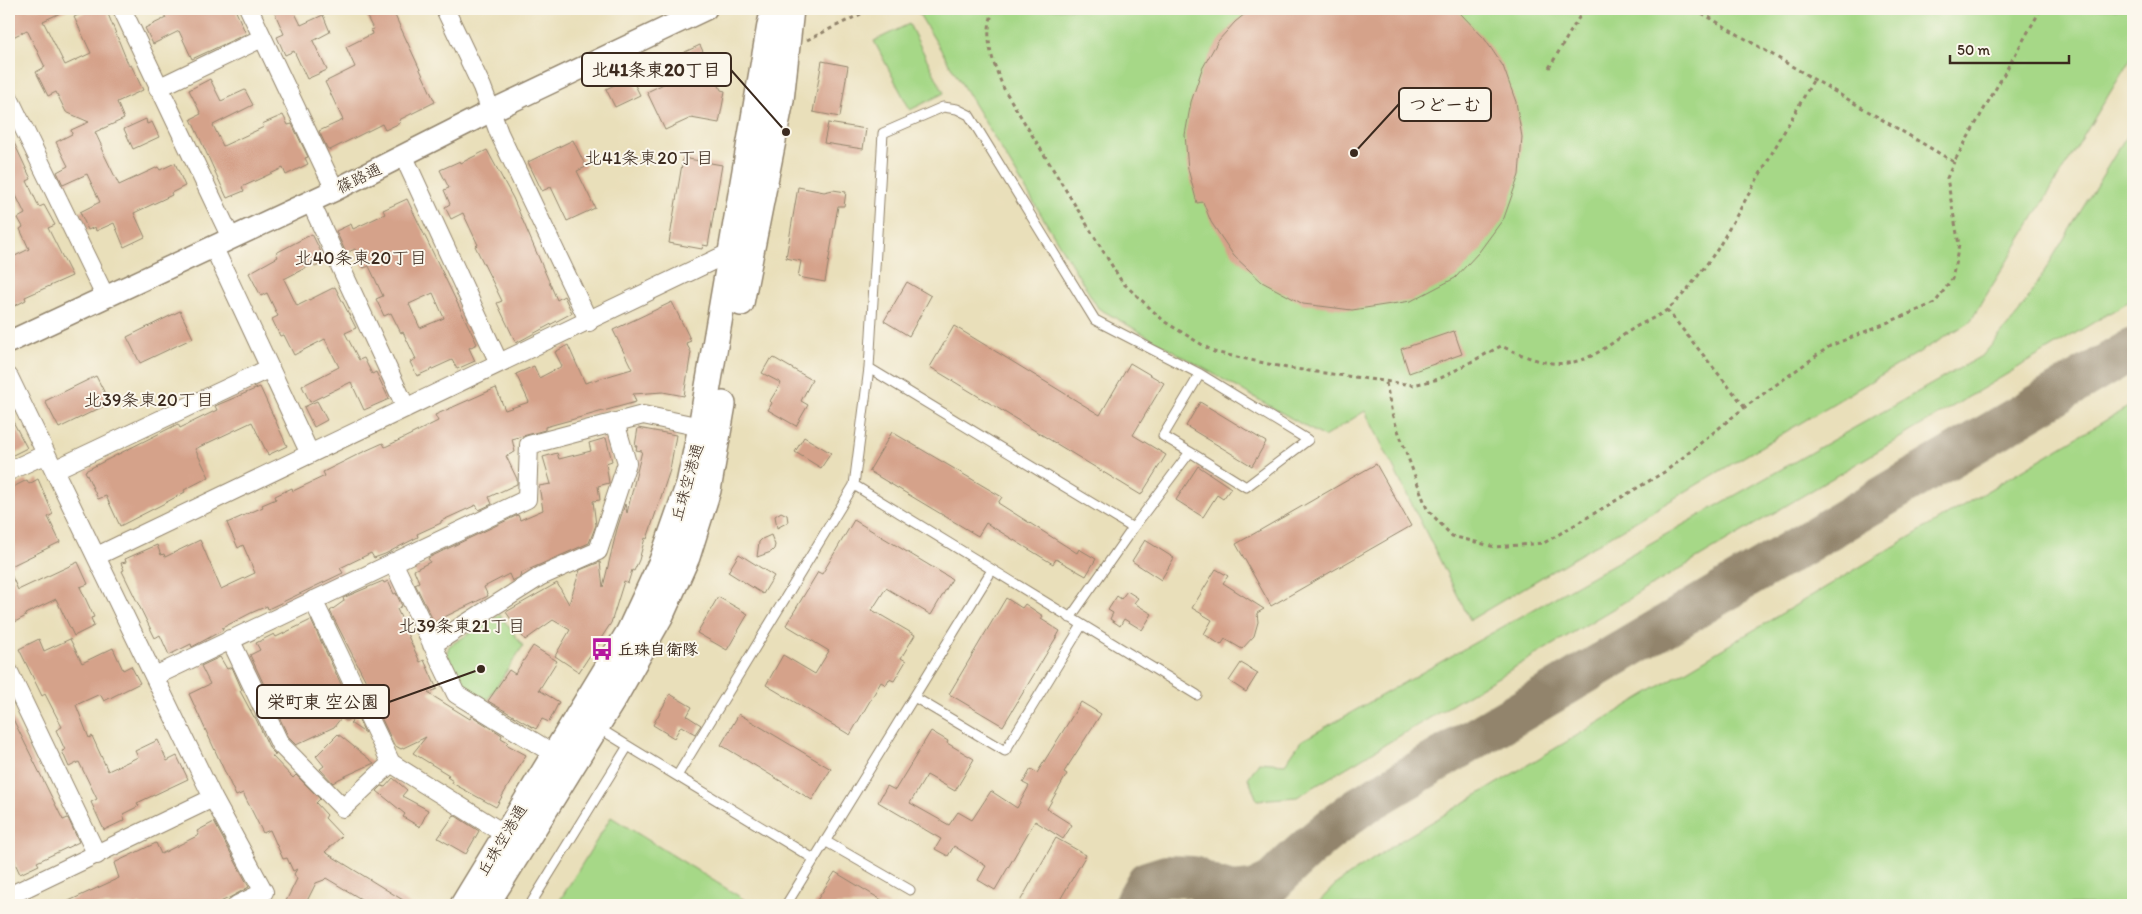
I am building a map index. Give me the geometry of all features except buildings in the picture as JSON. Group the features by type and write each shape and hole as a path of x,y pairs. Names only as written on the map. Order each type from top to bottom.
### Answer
{"main road":[{"name":"丘珠空港通","path":"463,905 554,754 587,721 639,656 687,557 708,490 741,254 770,25 774,9"},
{"name":"丘珠空港通","path":"486,905 587,721 662,561 689,484 741,254 781,100 791,9"}],"street":[{"path":"122,9 158,88 222,242 270,368 310,454"},
{"path":"249,9 335,190"},
{"path":"445,9 500,133 589,322"},
{"name":"篠路通","path":"9,342 335,190 404,157 491,111 706,9"},
{"path":"158,88 262,38"},
{"path":"9,98 105,296"},
{"path":"404,157 499,363"},
{"path":"310,201 406,408"},
{"path":"97,556 499,363 741,254"},
{"path":"54,470 270,368"},
{"path":"9,377 213,798 264,892 238,905"},
{"path":"155,676 527,499 529,445 643,415 701,427"},
{"path":"432,645 541,576 598,551 627,463 615,422"},
{"path":"9,472 46,454"},
{"path":"393,562 456,694 554,754"},
{"path":"313,600 391,763 506,835"},
{"path":"230,639 280,744 343,808 391,763"},
{"path":"9,672 97,855"},
{"path":"9,896 213,798"}],"lane":[{"path":"677,776 854,485 869,368 883,133 943,107 957,109 969,115 1095,320 1200,374 1308,440 1246,487 1163,436 1200,374"},
{"path":"869,368 1133,528"},
{"path":"1070,618 1133,528 1190,452"},
{"path":"854,485 1197,696"},
{"path":"786,905 992,570"},
{"path":"914,697 1005,751 1082,625"},
{"path":"587,721 814,859"},
{"path":"530,905 628,746"},
{"path":"825,841 910,890"}],"path":[{"path":"799,44 871,9"},
{"path":"994,9 990,19 990,56 1004,89 1122,282 1165,322 1214,352 1287,368 1413,385 1439,379 1500,346 1535,360 1565,363 1577,361 1598,354 1632,329 1667,310 1701,272 1717,250 1814,79"},
{"path":"1549,68 1584,9"},
{"path":"1695,9 1954,162"},
{"path":"1386,382 1392,414 1427,509 1452,536 1495,547 1544,543 1666,471 1744,407 1830,346 1935,303 1952,279 1959,245 1947,178 1954,162 2041,9"},
{"path":"1667,310 1744,407"}],"green space":[{"path":"916,9 2133,9 2133,55 1970,322 1470,620 1365,411 1324,437 1098,308"},
{"path":"909,24 944,93 910,110 874,41"},
{"path":"2133,125 2133,299 1297,797 1257,800 1248,778 1259,762 1285,764 1301,741 1983,355 2019,313"},
{"path":"2133,404 2133,905 1316,905 1336,884 1400,841"},
{"path":"500,615 523,646 487,701 463,685 447,653 449,646"},
{"path":"611,817 753,905 557,905"}],"waterway":[{"path":"821,12 828,9"}],"taxiway":[{"path":"1251,905 1302,853 1359,807 2133,349"},
{"path":"1134,905 1147,882 1166,876 1193,877 1215,888 1232,893 1253,891 1272,882"}],"place":[{"name":"北41条東20丁目","path":"786,132"},
{"name":"つどーむ","path":"1354,153"},
{"name":"丘珠自衛隊","path":"602,649"},
{"name":"栄町東 空公園","path":"481,669"}],"district":[{"name":"北41条東20丁目","path":"649,158"},
{"name":"北40条東20丁目","path":"361,258"},
{"name":"北39条東20丁目","path":"149,400"},
{"name":"北39条東21丁目","path":"462,626"}]}
